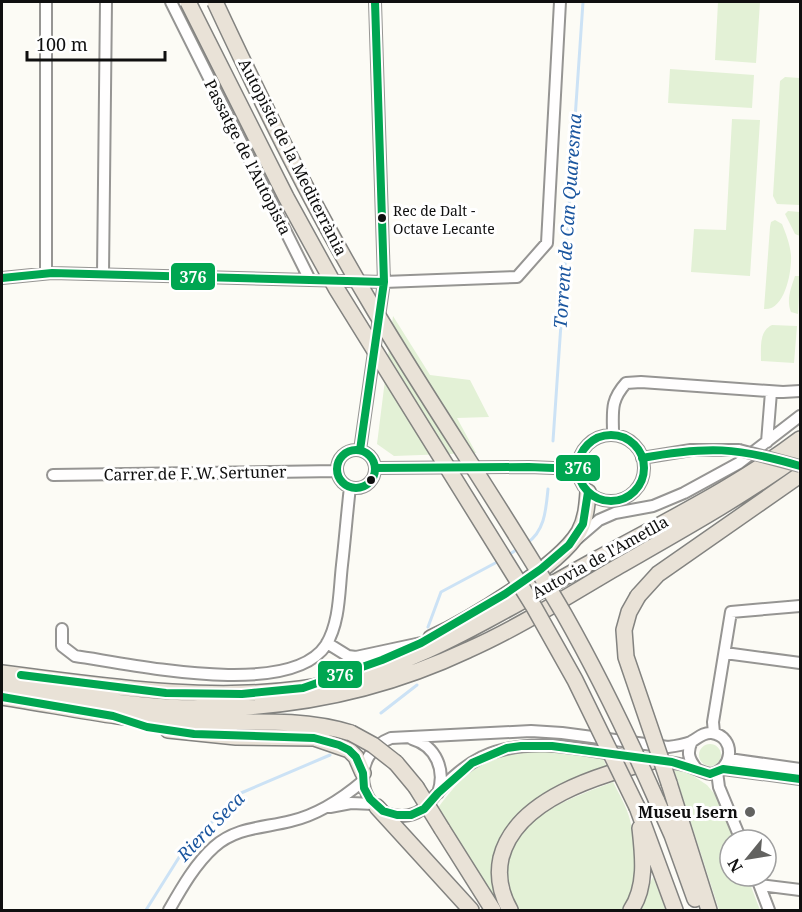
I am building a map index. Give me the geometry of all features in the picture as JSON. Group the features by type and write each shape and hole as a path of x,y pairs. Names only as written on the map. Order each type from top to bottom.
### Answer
{"highway":[{"name":"Autopista de la Mediterrània","path":"188,2 286,197 336,288 534,607 580,689 637,807 675,910"},
{"name":"Autopista de la Mediterrània","path":"214,2 304,186 374,311 564,614 610,701 656,799 687,873 699,910"},
{"name":"Autovia de l'Ametlla","path":"2,673 166,693 242,694 303,688 375,671 456,637 725,488 801,439"},
{"name":"Autovia de l'Ametlla","path":"2,686 87,698 206,708 304,701 367,687 431,666 470,650 523,622 734,498 801,455"},
{"path":"708,910 669,783 626,657 624,630 629,612 638,596 658,574 801,475"},
{"path":"303,688 421,644 505,594 541,569 569,545 578,534 585,517 588,492"},
{"path":"2,697 113,716 184,722 286,722 332,727 351,733 373,745 400,767 416,787 493,910"},
{"path":"113,716 147,727 194,734 314,738 349,750 356,757 363,777"},
{"path":"510,910 502,891 499,870 507,842 520,822 560,794 652,761"},
{"path":"376,805 471,910"},
{"path":"631,910 642,882 641,839 637,807"}],"street":[{"path":"46,2 46,273"},
{"path":"103,274 106,2"},
{"name":"Passatge de l'Autopista","path":"171,2 310,280"},
{"path":"360,450 384,282 375,2"},
{"path":"2,278 46,273 384,282 517,277 547,243 560,2"},
{"path":"613,434 613,407 616,394 626,383 641,382 771,392 801,391"},
{"path":"767,442 771,392"},
{"path":"569,545 599,520 615,513 653,506 684,493 739,463 801,416"},
{"path":"613,434 626,438 636,446 642,458 643,477 632,493 624,498 605,500 588,492 582,485 578,469 579,458 584,448 592,440 602,435 613,434"},
{"path":"350,450 360,450 371,456 375,468 368,484 359,488 350,487 339,478 337,471 338,462 350,450"},
{"path":"642,458 691,450 739,450 801,466"},
{"path":"375,468 578,469"},
{"name":"Carrer de F. W. Sertuner","path":"53,475 337,471"},
{"path":"62,629 62,646 75,656 203,675 277,673 304,663 318,654 327,643 337,615 350,487"},
{"path":"714,733 713,722 731,612 801,606"},
{"path":"327,643 348,656 356,657 421,644"},
{"path":"725,653 801,663"},
{"path":"736,828 719,787 720,770 729,759 730,751 727,743 714,733 707,733 692,741 668,747 531,731 397,737 381,743 368,756 363,777 367,794 376,805 397,815 411,815 429,805 438,793 472,763 492,753 521,746 552,746 672,762 696,768 702,772 720,770 801,779"},
{"path":"409,738 428,747 437,758 441,772 438,793"},
{"path":"692,741 688,752 696,768"},
{"path":"729,759 801,769"},
{"path":"315,812 363,777"},
{"path":"169,910 194,869 214,846 240,831 291,821 336,805 376,805"},
{"path":"778,885 801,890"},
{"path":"761,888 769,910"}],"green space":[{"path":"718,2 760,2 756,63 715,60"},
{"path":"670,69 754,75 752,108 668,103"},
{"path":"785,77 800,78 800,205 777,204 773,196 780,81"},
{"path":"732,119 760,120 750,276 691,272 694,229 726,230"},
{"path":"788,211 800,212 800,236 795,234 785,214"},
{"path":"775,220 782,224 788,239 791,255 790,270 782,297 771,308 764,309 770,227 771,222"},
{"path":"795,276 800,276 798,314 791,312 789,303"},
{"path":"393,316 430,375 470,380 489,417 457,418 476,453 394,456 377,444"},
{"path":"772,325 797,326 794,363 761,361 763,335"},
{"path":"710,744 720,751 721,755 714,765 710,766 700,759 699,755 706,745"},
{"path":"542,749 602,756 608,770 502,837 504,910 499,910 437,809 460,782 481,764 507,754"},
{"path":"674,770 689,773 707,785 717,797 730,828 718,828 718,888 752,888 760,910 719,910"},
{"path":"613,782 629,815 636,855 632,889 623,910 516,910 506,883 506,860 514,841 528,825 546,811"},
{"path":"653,877 666,910 637,910"}],"waterway":[{"name":"Torrent de Can Quaresma","path":"553,441 583,2"},
{"name":"Torrent de Can Quaresma","path":"527,543 541,526 548,489"},
{"name":"Torrent de Can Quaresma","path":"507,556 519,548"},
{"name":"Riera Seca","path":"428,627 441,592 499,561"},
{"name":"Riera Seca","path":"381,713 417,685"},
{"name":"Riera Seca","path":"146,910 183,851 241,793 330,755"}],"transit line":[{"name":"376","path":"360,450 384,282 375,2"},
{"name":"376","path":"2,278 52,273 384,282"},
{"name":"376","path":"611,435 624,438 634,445 641,455 644,468 641,481 634,491 624,498 611,501 598,498 588,491 581,481 578,468 581,455 588,445 598,438 611,435"},
{"name":"376","path":"356,450 369,456 375,469 369,482 356,488 343,482 337,469 343,456 356,450"},
{"name":"376","path":"642,458 722,450 758,455 800,466"},
{"name":"376","path":"375,468 578,469"},
{"name":"376","path":"21,675 166,693 242,694 303,688 382,660 421,643 505,594 541,569 569,545 583,524 588,492"},
{"name":"376","path":"2,697 113,716 147,727 194,734 314,738 339,745 356,757 363,773 364,788 370,799 383,811 397,815 411,815 424,809 438,793 472,763 507,748 521,746 552,746 672,762 710,774 723,769 800,779"}],"place":[{"name":"Rec de Dalt - Octave Lecante","path":"382,218"},
{"name":"Museu Isern","path":"750,812"}]}
